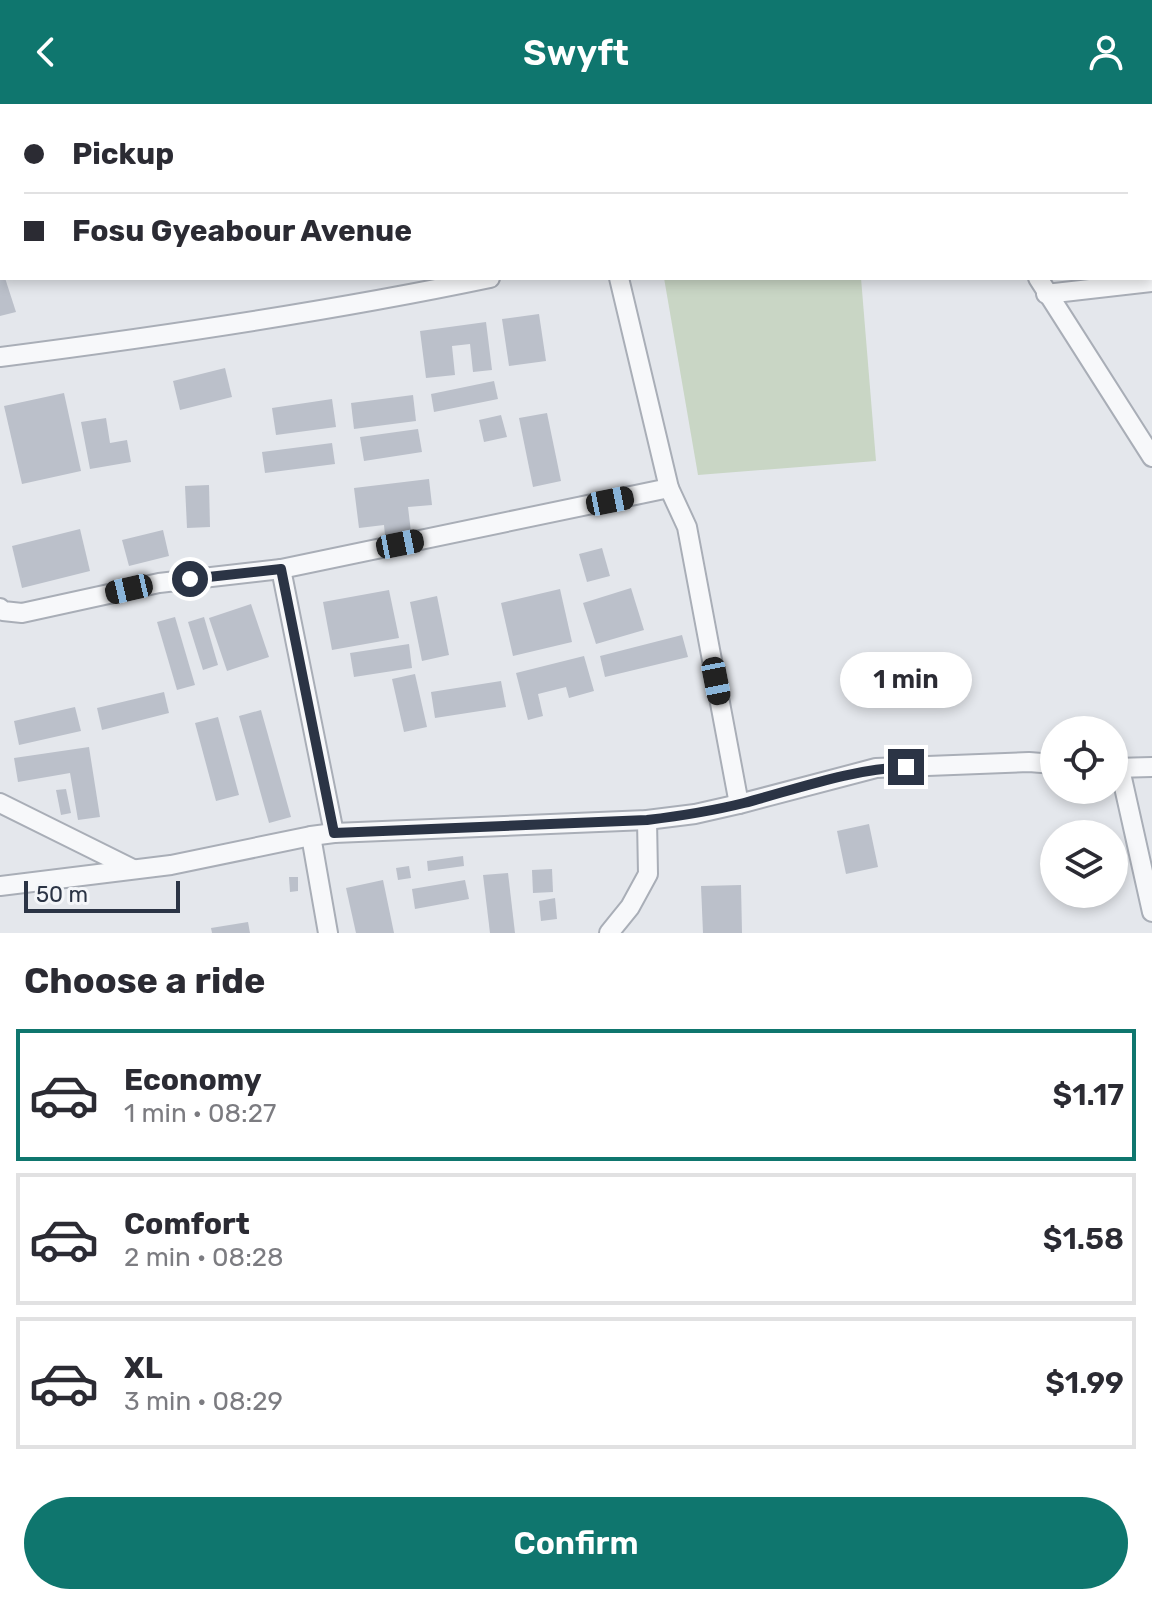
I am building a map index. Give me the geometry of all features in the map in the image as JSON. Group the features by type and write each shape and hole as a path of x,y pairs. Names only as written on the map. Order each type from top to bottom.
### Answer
{"street":[{"path":"0,357 170,335 481,280"},
{"path":"619,280 669,488 687,527 739,804"},
{"path":"1042,286 1152,282"},
{"path":"1042,286 1152,457"},
{"path":"0,608 22,613 159,583 281,569 669,488"},
{"path":"281,569 334,833"},
{"path":"0,886 171,865 334,833 647,820 695,814 876,768 1040,763"},
{"path":"1128,768 1152,767"},
{"path":"0,803 133,869"},
{"path":"1126,804 1152,912"},
{"path":"609,933 630,907 648,874 647,820"},
{"path":"311,836 328,933"}],"green space":[{"path":"664,280 861,280 876,461 698,475"}],"building":[{"path":"0,280 6,280 16,312 0,316"},
{"path":"539,314 546,361 509,366 502,319"},
{"path":"486,322 492,370 473,372 470,344 452,346 455,375 426,378 420,331"},
{"path":"225,368 232,397 180,410 173,381"},
{"path":"494,381 498,399 434,412 431,394"},
{"path":"64,393 81,471 22,484 4,406"},
{"path":"413,395 416,421 354,429 351,403"},
{"path":"332,399 336,427 276,435 272,408"},
{"path":"547,413 561,481 533,487 519,418"},
{"path":"501,415 507,437 484,442 479,420"},
{"path":"106,418 110,443 127,440 131,462 90,469 81,422"},
{"path":"418,429 422,452 364,461 360,437"},
{"path":"332,443 335,464 265,473 262,452"},
{"path":"429,479 432,505 408,507 411,532 385,535 384,525 359,528 354,488"},
{"path":"209,485 210,527 187,528 185,486"},
{"path":"80,529 90,571 22,588 12,546"},
{"path":"163,530 169,556 129,566 122,540"},
{"path":"602,548 610,576 587,582 579,554"},
{"path":"631,588 644,630 596,644 583,603"},
{"path":"560,589 572,642 513,656 501,603"},
{"path":"389,590 399,638 332,650 323,602"},
{"path":"437,596 449,655 422,661 410,602"},
{"path":"251,604 269,657 227,671 209,618"},
{"path":"175,617 195,685 177,690 157,622"},
{"path":"204,617 218,665 203,670 188,622"},
{"path":"682,635 688,657 605,677 600,656"},
{"path":"409,644 412,668 354,677 350,653"},
{"path":"584,656 594,691 569,698 566,687 538,694 543,716 528,720 516,673"},
{"path":"415,674 427,727 404,732 392,679"},
{"path":"501,681 506,707 435,718 431,692"},
{"path":"164,692 169,713 102,730 97,708"},
{"path":"75,707 81,731 19,745 14,721"},
{"path":"261,710 291,817 269,823 239,716"},
{"path":"218,717 239,795 216,801 195,723"},
{"path":"89,747 100,817 78,820 70,773 18,782 14,758"},
{"path":"66,789 71,813 61,815 56,790"},
{"path":"869,824 878,867 846,874 837,831"},
{"path":"463,856 464,866 428,871 427,861"},
{"path":"409,866 411,878 398,880 396,868"},
{"path":"552,869 553,892 533,893 532,870"},
{"path":"508,873 515,933 490,933 483,875"},
{"path":"289,877 298,877 298,891 290,892"},
{"path":"383,880 394,933 356,933 346,888"},
{"path":"465,880 469,899 415,909 412,889"},
{"path":"741,885 742,933 703,933 701,886"},
{"path":"555,898 557,919 541,921 539,901"},
{"path":"248,922 250,933 212,933 211,928"}],"route":[{"path":"190,579 281,569 334,833 647,820 695,814 876,768 906,767"}]}
